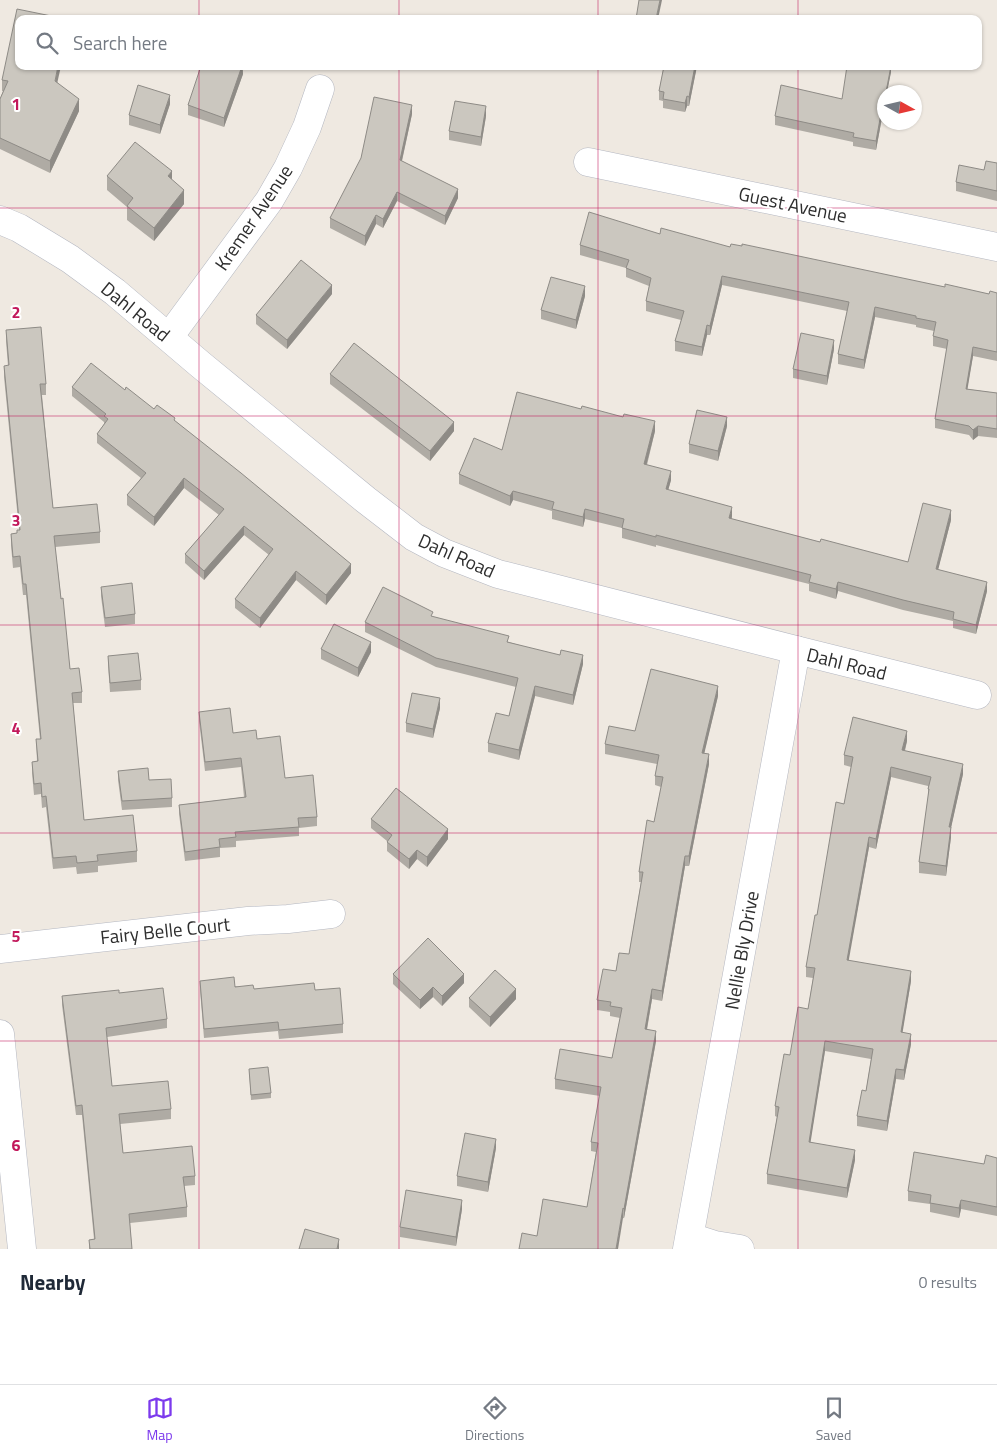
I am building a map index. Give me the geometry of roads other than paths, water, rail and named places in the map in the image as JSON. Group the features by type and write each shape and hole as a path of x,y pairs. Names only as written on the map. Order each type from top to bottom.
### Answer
{"street":[{"name":"Kremer Avenue","path":"169,337 269,201 288,168 307,127 320,89"},
{"name":"Guest Avenue","path":"588,162 997,247"},
{"name":"Dahl Road","path":"0,220 19,228 70,259 115,292 201,366 366,500 414,537 444,553 498,574 977,695"},
{"name":"Nellie Bly Drive","path":"688,1243 796,650"},
{"name":"Fairy Belle Court","path":"0,949 248,921 331,914"},
{"path":"0,1034 22,1249"},
{"path":"688,1243 715,1244 740,1249"}]}
